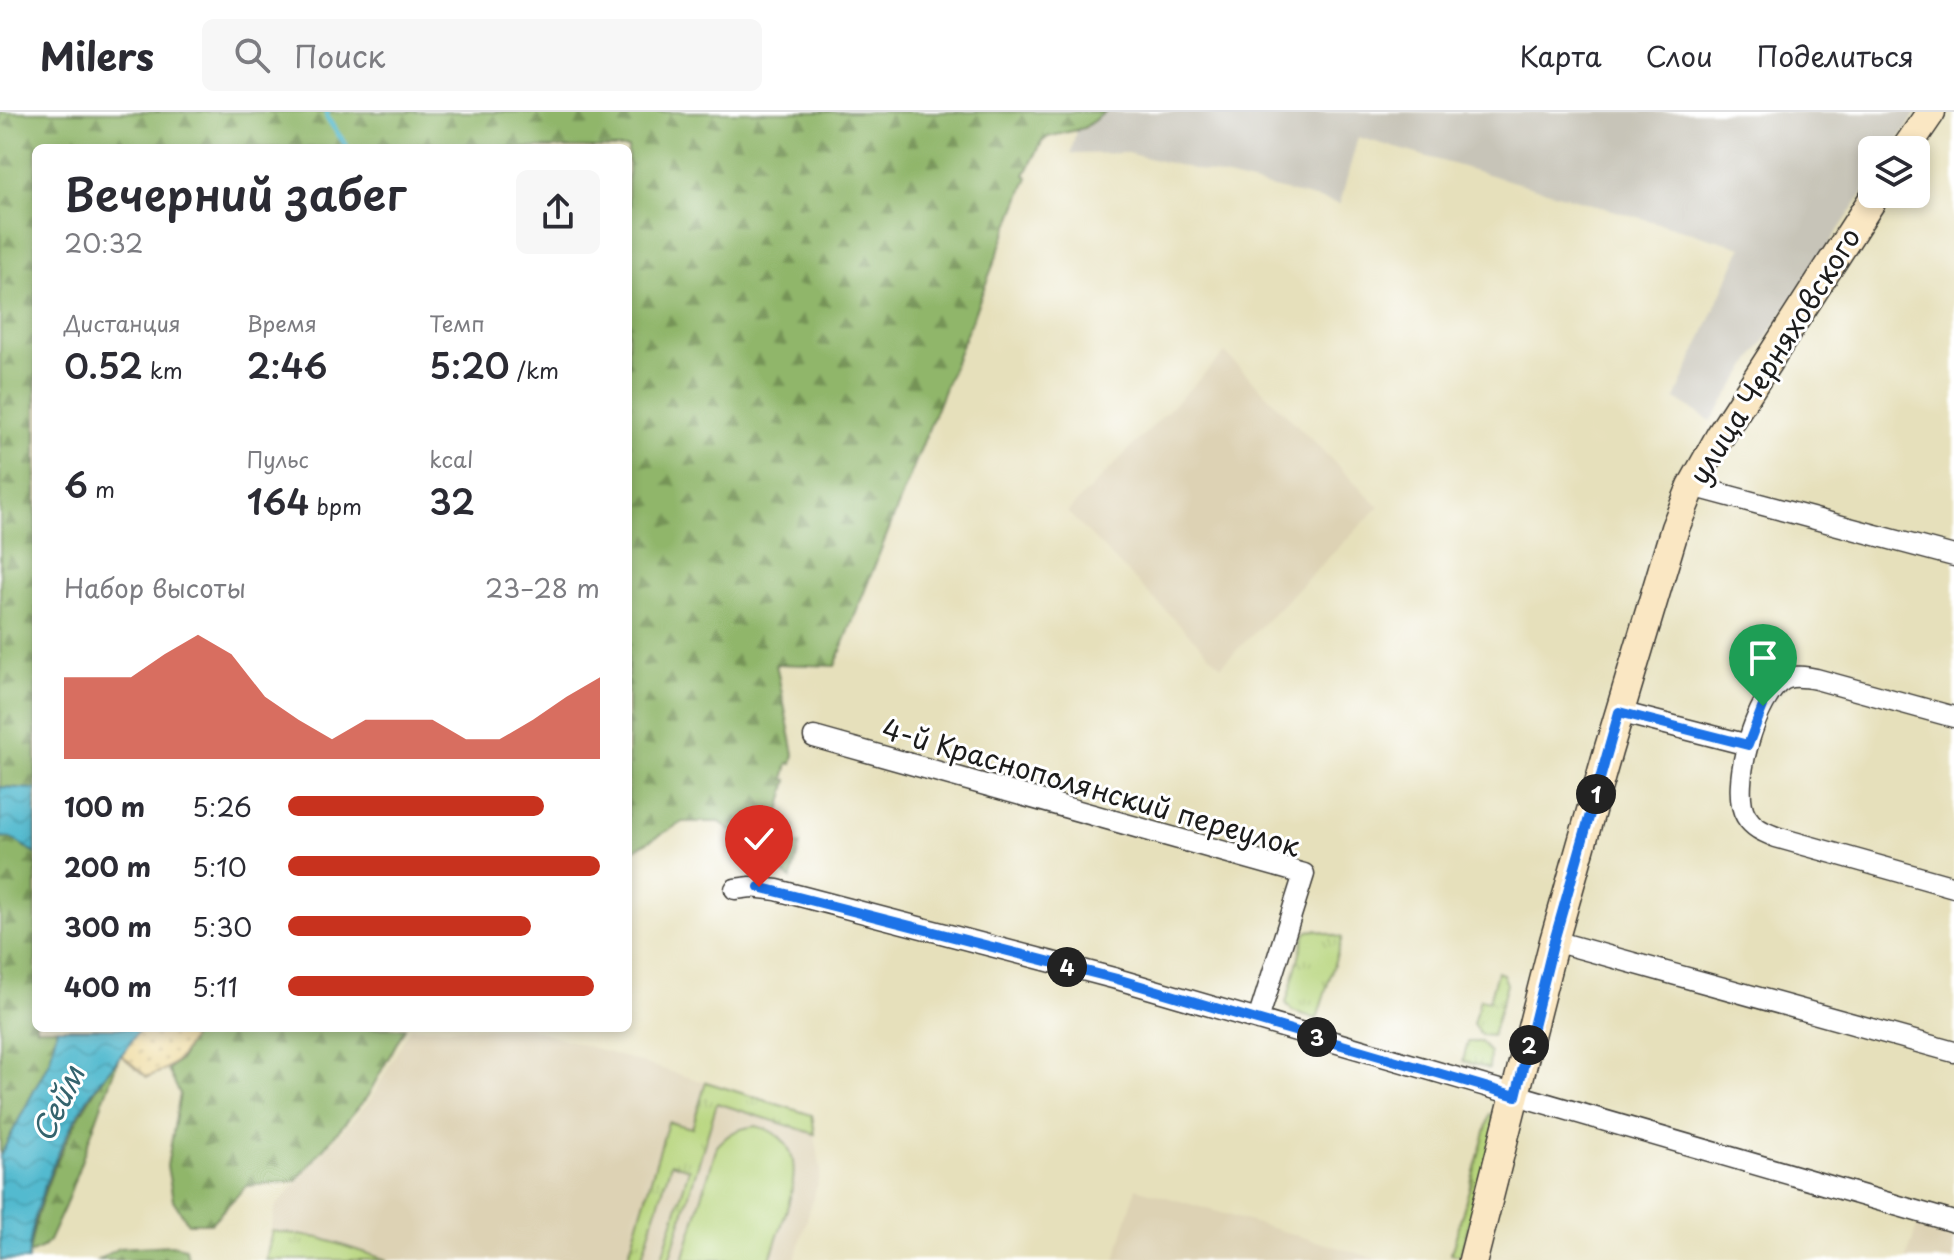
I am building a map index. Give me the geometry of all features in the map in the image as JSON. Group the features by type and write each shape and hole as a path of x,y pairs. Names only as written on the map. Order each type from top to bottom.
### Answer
{"main road":[{"path":"1915,136 1931,112"},
{"name":"улица Черняховского","path":"1473,1260 1554,941 1666,557 1692,486 1720,436 1867,208"}],"street":[{"path":"1692,486 1954,556"},
{"path":"1954,717 1801,676 1786,679 1774,688 1763,706 1748,745 1741,781 1741,805 1746,817 1758,830 1954,887"},
{"path":"1619,712 1748,745"},
{"name":"4-й Краснополянский переулок","path":"814,737 1304,874 1258,1020"},
{"path":"735,889 777,890 1117,979 1954,1222"},
{"path":"1554,941 1954,1052"}],"shaded area":[{"path":"1106,112 1917,112 1901,136 1858,136 1858,201 1711,421 1675,399 1742,247 1358,137 1340,204 1127,153 1071,154 1076,130 1085,129"},
{"path":"1225,353 1379,507 1221,666 1067,512"},
{"path":"408,1032 542,1032 812,1115 821,1171 795,1260 266,1260 275,1207 371,1099"},
{"path":"1136,1188 1313,1240 1381,1260 1115,1260"},
{"path":"1917,1226 1954,1239 1954,1260 1906,1260"}],"green space":[{"path":"0,112 1105,112 1084,128 1048,137 1042,142 1025,175 1028,177 835,666 776,664 794,754 784,779 788,780 778,819 794,827 788,835 791,843 800,845 791,879 720,822 683,822 632,851 632,144 32,144 32,789 0,787"},
{"path":"0,837 11,838 32,851 32,1032 56,1032 50,1060 0,1156"},
{"path":"1316,930 1342,938 1317,1019 1292,1011 1286,1003 1305,935 1308,931"},
{"path":"1497,972 1503,974 1507,984 1492,1036 1481,1035 1473,1024 1480,999 1489,1001"},
{"path":"195,1032 403,1032 367,1097 296,1181 246,1186 211,1223 188,1223 173,1200 167,1166 180,1094 168,1070 180,1060"},
{"path":"1468,1042 1481,1042 1490,1053 1489,1069 1463,1061"},
{"path":"120,1054 65,1206 49,1241 29,1254 42,1200 62,1149 89,1100"},
{"path":"706,1082 812,1115 815,1134 717,1103 669,1260 661,1260 689,1169 671,1163 641,1260 627,1260 668,1122 692,1128"},
{"path":"1490,1114 1498,1121 1460,1256 1451,1254"},
{"path":"756,1126 776,1135 788,1147 793,1164 789,1202 770,1260 683,1260 717,1146 734,1132"},
{"path":"272,1231 320,1238 387,1260 266,1260"},
{"path":"172,1245 186,1248 188,1260 98,1260 119,1248"}],"sand":[{"path":"137,1032 195,1032 173,1064 147,1077 120,1054"}],"water":[{"path":"0,787 32,789 32,851 11,838 0,837"},
{"name":"Сейм","path":"56,1032 137,1032 94,1089 67,1134 41,1197 28,1260 0,1260 0,1156 50,1060"}],"waterway":[{"path":"327,112 327,118 345,144"}],"route":[{"path":"759,887 1117,979 1516,1096 1554,941 1619,712 1748,745 1763,706"}]}
